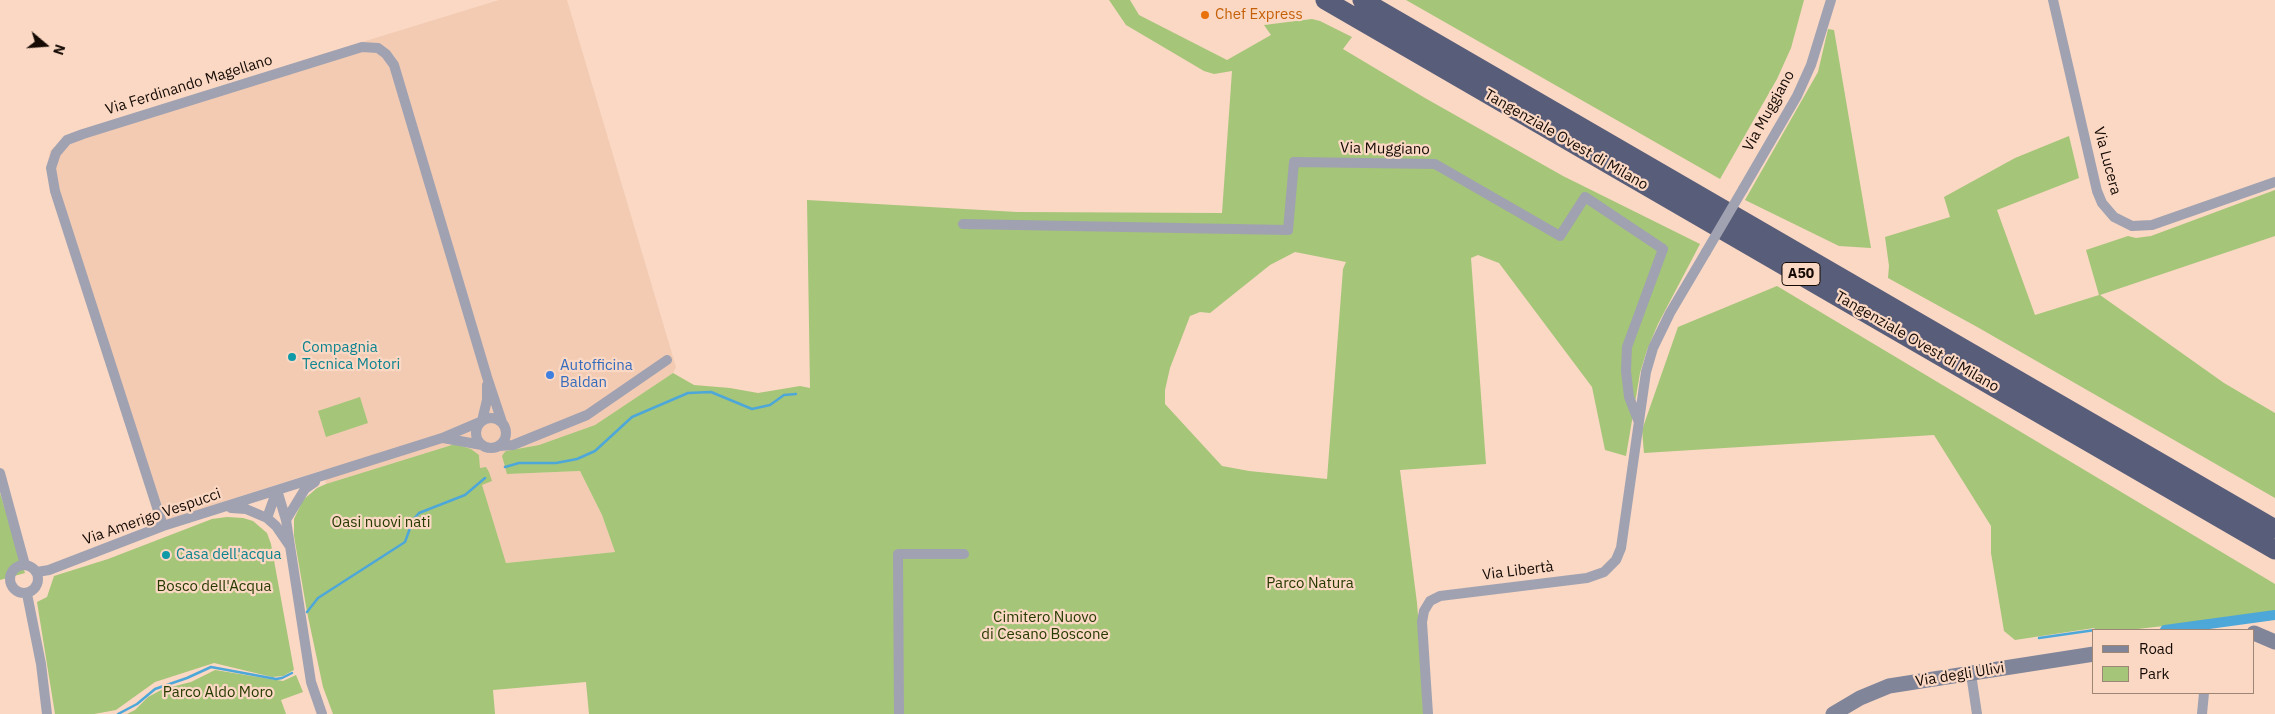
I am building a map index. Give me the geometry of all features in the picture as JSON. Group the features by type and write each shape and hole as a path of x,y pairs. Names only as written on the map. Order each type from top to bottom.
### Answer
{"highway":[{"name":"Tangenziale Ovest di Milano","path":"1325,0 2275,550"},
{"name":"Tangenziale Ovest di Milano","path":"1362,0 2275,529"}],"street":[{"name":"Via Muggiano","path":"1633,458 1646,372 1653,348 1706,252 1797,96 1811,66 1831,0"},
{"name":"Via Lucera","path":"2053,0 2097,191 2102,203 2114,217 2132,226 2152,226 2275,182"},
{"name":"Via Ferdinando Magellano","path":"163,526 54,192 51,168 56,154 67,140 362,47 378,48 386,54 394,65 487,377 504,426"},
{"name":"Via Muggiano","path":"963,224 1288,230 1294,162 1435,164 1560,236 1585,197 1663,249 1627,347 1626,371 1629,396 1638,420"},
{"path":"442,438 490,448 513,445 598,408 667,360"},
{"name":"Via Ferdinando Magellano","path":"482,420 487,400 487,377"},
{"path":"277,490 442,438 490,417 516,435 529,437"},
{"path":"482,420 476,433 482,445"},
{"path":"499,446 505,439 504,426"},
{"name":"Via Libertà","path":"1428,714 1422,622 1424,611 1430,601 1440,596 1587,578 1604,572 1616,560 1621,548 1633,458"},
{"path":"0,473 25,565"},
{"path":"286,520 304,489 323,476"},
{"path":"267,518 277,490"},
{"path":"277,490 286,520 311,682 322,714"},
{"name":"Via Amerigo Vespucci","path":"36,572 49,570 163,526 277,490"},
{"path":"225,507 246,509 267,518 276,526 290,547"},
{"path":"899,714 898,554 964,554"},
{"path":"25,565 36,572 37,585 27,594 15,591 5,584 12,570 25,565"},
{"path":"27,594 41,664 47,714"},
{"path":"2255,632 2275,642"},
{"name":"Via degli Ulivi","path":"1833,714 1860,698 1889,686 2092,654"},
{"path":"1971,674 1978,714"},
{"path":"2202,714 2204,694"}],"shaded area":[{"path":"499,0 567,0 676,367 673,373 595,425 539,445 509,451 507,474 580,471 602,515 615,552 506,563 481,485 479,455 464,446 448,446 326,484 323,470 157,523 49,184 47,168 50,151 65,137"}],"green space":[{"path":"1109,0 1130,0 1139,15 1227,60 1271,35 1264,25 1312,19 1320,21 1352,37 1343,49 1425,98 1563,176 1700,244 1658,324 1647,350 1640,373 1626,456 1605,450 1592,387 1499,263 1478,255 1471,258 1486,464 1400,470 1417,603 1425,698 1424,714 589,714 586,682 493,690 495,714 333,714 323,687 307,612 294,536 294,519 303,500 317,488 326,484 455,444 471,449 479,455 480,468 486,467 489,472 492,481 482,485 506,563 615,552 602,515 580,471 507,474 502,456 506,451 539,445 595,425 673,373 694,385 758,393 800,386 810,388 807,200 1017,212 1222,213 1232,71 1214,74 1204,71 1126,25","holes":["1295,252 1346,262 1343,269 1327,479 1249,471 1222,466 1165,404 1165,390 1170,368 1190,316 1200,312 1210,313 1270,265"]},
{"path":"1406,0 1804,0 1791,48 1777,79 1720,179"},
{"path":"1828,29 1834,30 1871,248 1839,246 1745,200 1818,72"},
{"path":"2069,136 2079,178 1997,210 2035,315 2099,295 2086,250 2128,236 2136,238 2151,236 2275,190 2275,236 2100,295 2224,383 2275,413 2275,498 1979,328 1888,278 1889,266 1885,237 1950,217 1944,197 2015,158"},
{"path":"1777,286 2275,584 2275,611 2258,615 2138,629 2094,628 2015,640 2004,631 1991,553 1991,526 1934,435 1644,453 1642,430 1678,327"},
{"path":"360,397 368,423 326,437 318,411"},
{"path":"0,493 25,573 0,580"},
{"name":"Bosco dell'Acqua","path":"227,517 253,521 267,533 271,544 294,670 283,676 272,677 214,663 155,682 116,710 94,714 55,714 37,602 47,597 54,576 108,559 212,519"},
{"name":"Parco Aldo Moro","path":"215,670 283,681 296,675 303,692 281,700 286,714 127,714 135,710 148,697 163,689 191,682"}],"waterway":[{"path":"505,467 519,463 556,463 577,459 595,451 632,417 688,393 711,392 752,409 770,405 784,395 796,394"},
{"path":"307,612 318,598 405,542 413,520 419,513 465,495 485,478"},
{"path":"2172,629 2275,615"},
{"path":"2039,638 2092,630"},
{"path":"118,714 137,704 155,689 211,667 276,679 292,673"}],"place":[{"name":"Chef Express","path":"1205,15"},
{"name":"Compagnia Tecnica Motori","path":"292,357"},
{"name":"Autofficina Baldan","path":"550,375"},
{"name":"Casa dell'acqua","path":"166,555"}],"park label":[{"name":"Oasi nuovi nati","path":"381,523"},
{"name":"Parco Natura","path":"1310,584"},
{"name":"Cimitero Nuovo di Cesano Boscone","path":"1045,626"}]}
